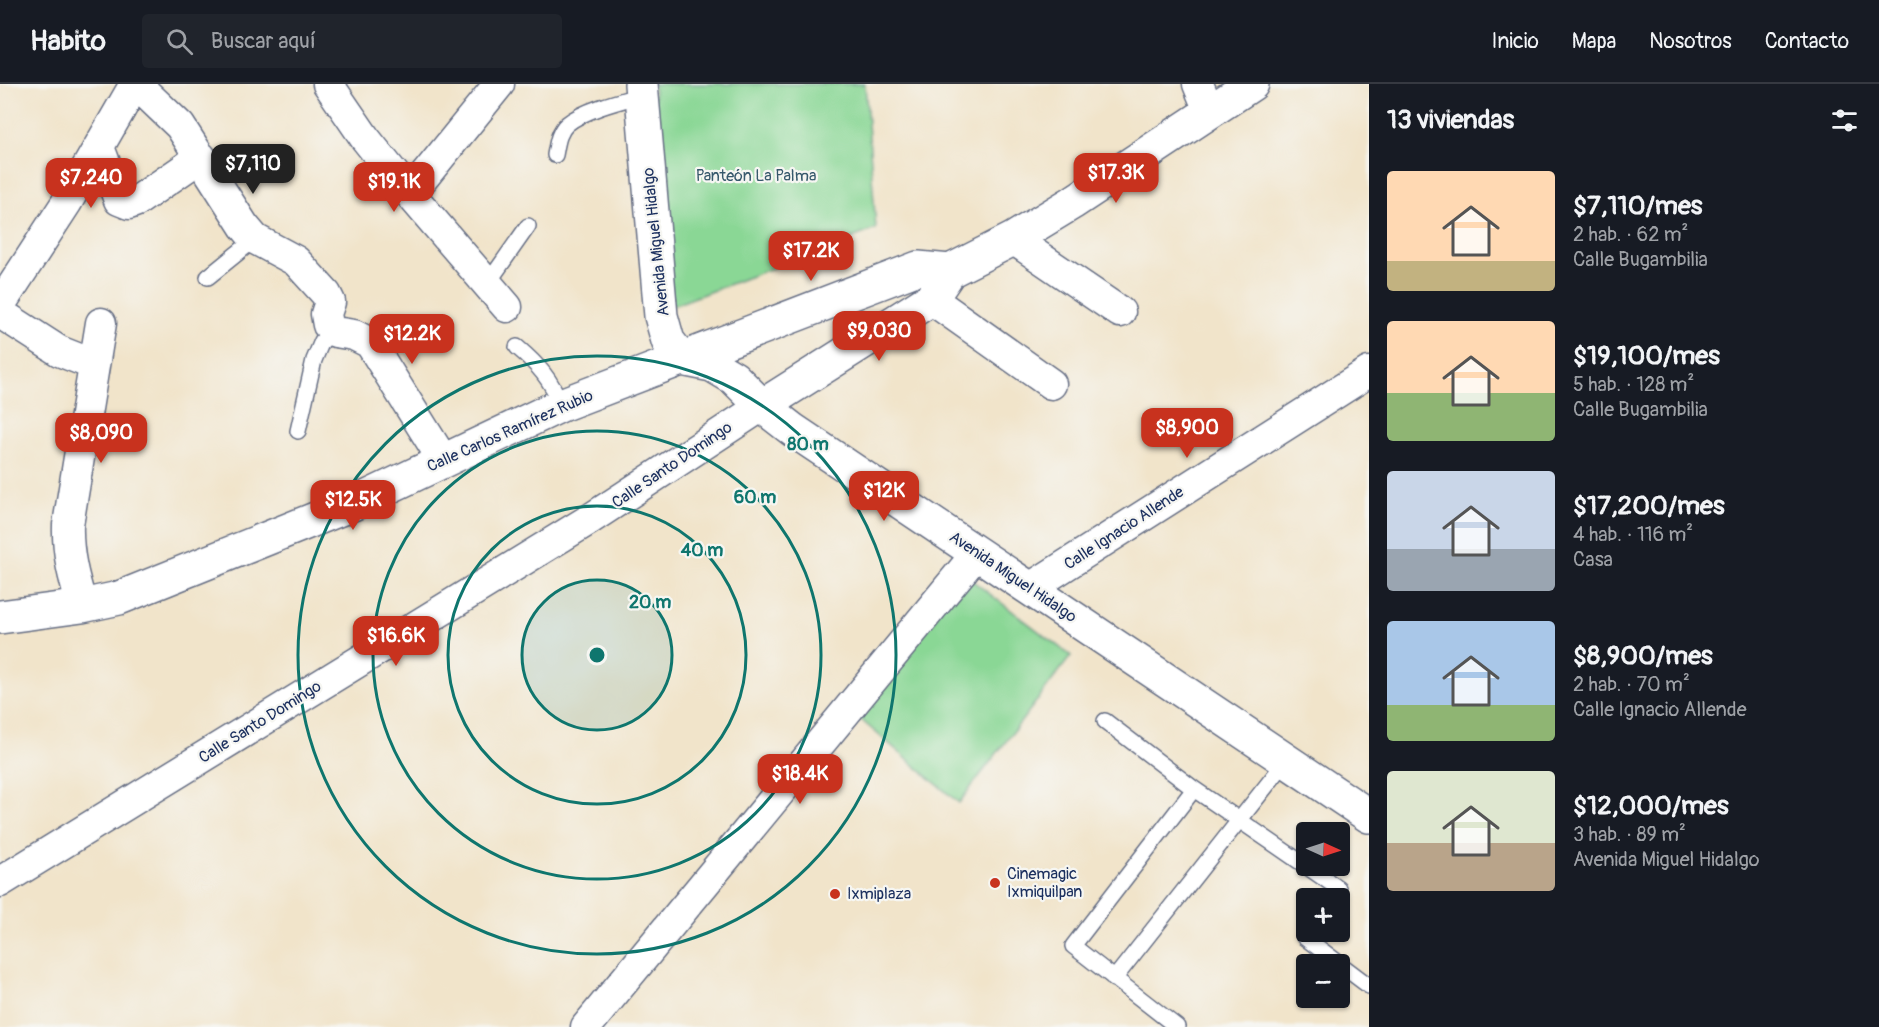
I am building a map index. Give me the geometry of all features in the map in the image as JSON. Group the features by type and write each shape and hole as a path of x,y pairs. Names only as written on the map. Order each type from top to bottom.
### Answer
{"street":[{"path":"0,305 42,243 136,84 180,126 244,226 255,239 296,261 326,294 330,302 326,314 328,325 335,332 354,335 370,343 443,460"},
{"path":"328,84 366,138 410,194 507,307"},
{"path":"410,194 499,84"},
{"path":"762,406 931,299 950,271 1013,239 1204,98 1252,84"},
{"name":"Avenida Miguel Hidalgo","path":"642,89 662,316 668,341 682,359 712,365 734,378 762,406 793,430 1369,816"},
{"path":"99,147 119,200 129,204 137,201 201,157"},
{"path":"1013,239 1120,312"},
{"name":"Calle Carlos Ramírez Rubio","path":"0,617 82,606 118,598 355,503 561,405 918,268 950,271"},
{"path":"931,299 1051,384"},
{"path":"0,313 59,351 92,364"},
{"path":"82,606 69,558 68,525 92,364 101,323"},
{"name":"Calle Ignacio Allende","path":"1030,588 1369,372"},
{"name":"Calle Santo Domingo","path":"0,882 577,527 762,406"},
{"path":"586,1027 977,553"}],"lane":[{"path":"555,155 559,137 566,125 642,89"},
{"path":"488,283 528,226"},
{"path":"208,277 255,239"},
{"path":"298,431 314,360 322,341 335,332"},
{"path":"517,347 542,368 554,386 561,405"},
{"path":"1105,721 1194,789 1338,888"},
{"path":"1114,979 1286,761"},
{"path":"1176,1027 1072,945 1194,789"},
{"path":"1312,942 1369,986"}],"green space":[{"name":"Panteón La Palma","path":"653,84 865,84 876,229 672,306"},
{"path":"965,575 1071,656 959,803 854,714"}],"place":[{"name":"Cinemagic Ixmiquilpan","path":"995,883"},
{"name":"Ixmiplaza","path":"835,894"}]}
